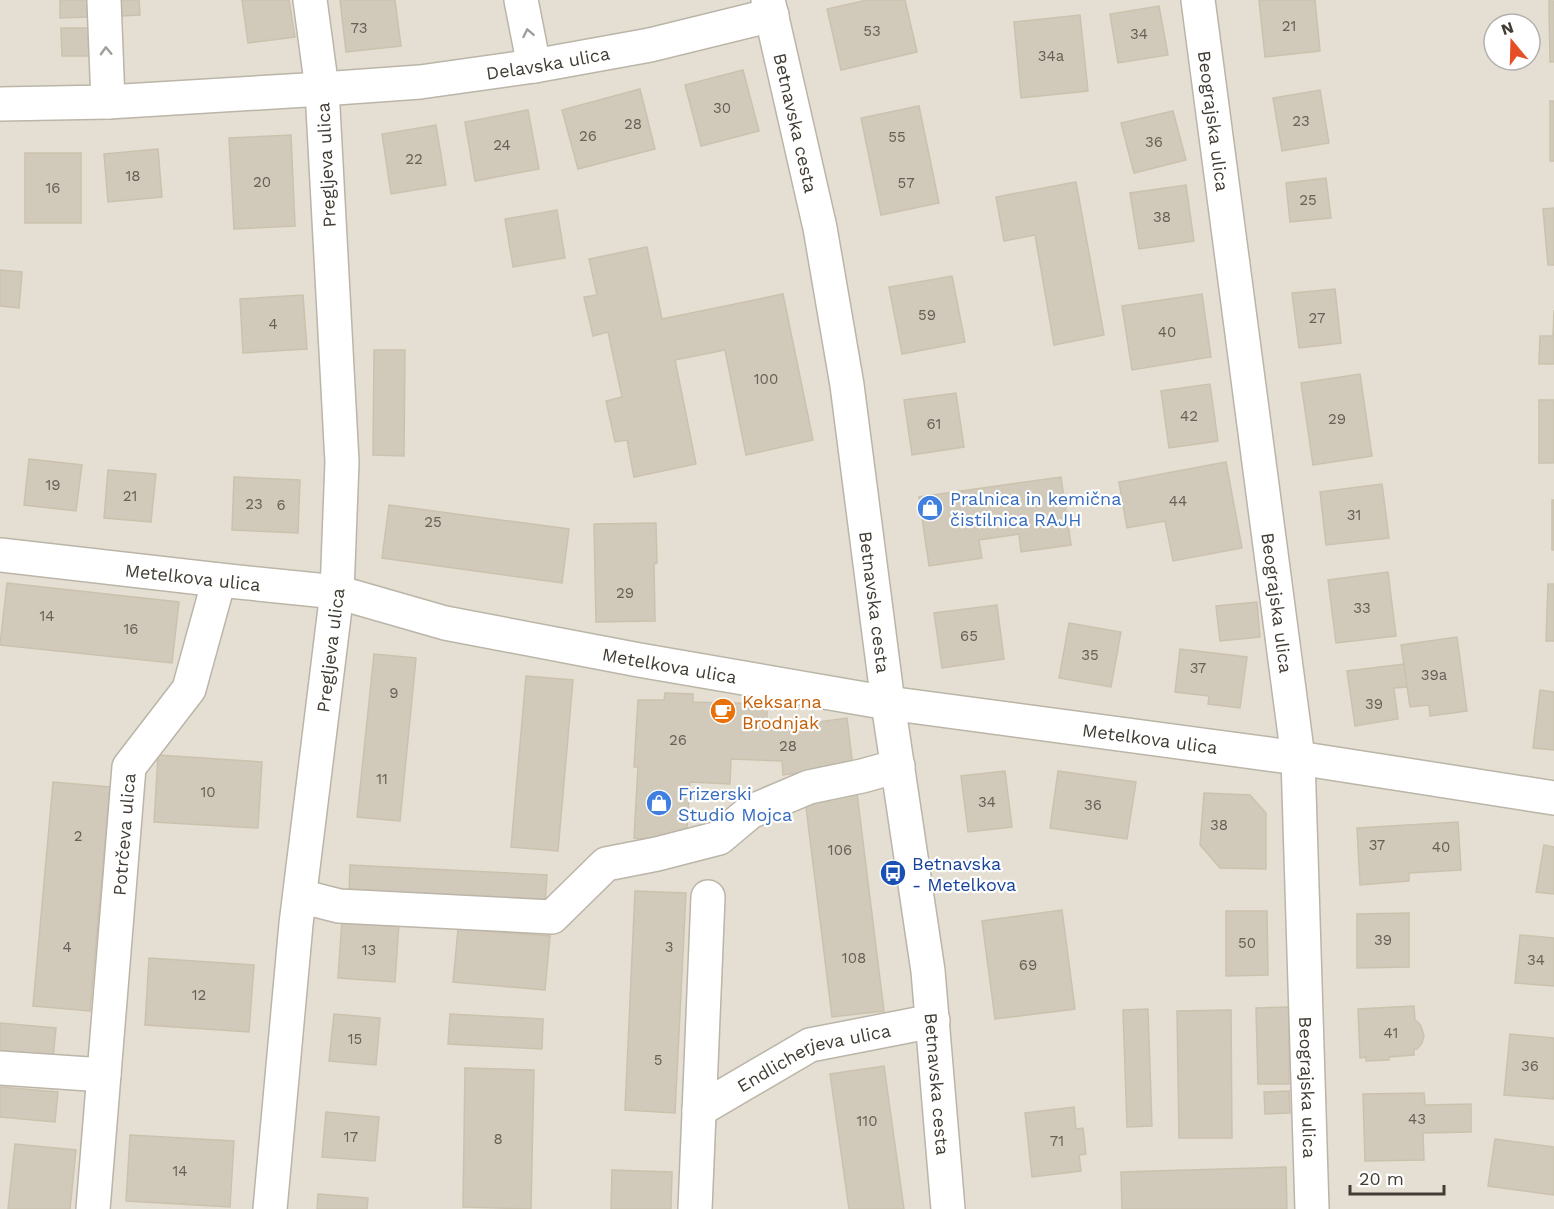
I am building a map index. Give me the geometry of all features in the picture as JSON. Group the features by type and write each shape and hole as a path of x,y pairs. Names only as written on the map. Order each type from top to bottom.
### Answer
{"street":[{"path":"104,0 108,102"},
{"path":"310,0 322,89"},
{"path":"521,0 534,66"},
{"name":"Beograjska ulica","path":"1198,0 1298,758 1312,1209"},
{"name":"Delavska ulica","path":"0,104 108,102 420,82 534,66 650,45 770,7"},
{"name":"Betnavska cesta","path":"770,7 820,228 846,374 888,703 928,971 948,1209"},
{"name":"Pregljeva ulica","path":"270,1209 300,896 337,592 342,462 322,89"},
{"name":"Metelkova ulica","path":"0,555 337,592 445,623 628,658 888,703 1298,758 1554,798"},
{"name":"Potrčeva ulica","path":"93,1209 129,767 189,689 219,580"},
{"path":"300,896 339,906 552,917 606,864 719,838 750,812 809,787 898,766"},
{"path":"694,1209 708,897"},
{"name":"Endlicherjeva ulica","path":"699,1110 810,1045 933,1022"},
{"path":"0,1068 104,1075"}],"shaded area":[{"path":"0,0 1554,0 1554,1209 0,1209"}],"building":[{"path":"60,0 89,0 90,17 60,18"},
{"path":"118,0 139,0 140,15 119,16"},
{"path":"242,0 289,0 295,37 248,43"},
{"path":"340,0 395,0 401,46 346,52"},
{"path":"867,0 905,0 917,52 841,70 827,9"},
{"path":"1259,0 1315,0 1320,51 1265,57"},
{"path":"1549,1 1554,1 1554,62 1550,62"},
{"path":"1159,6 1168,55 1118,63 1110,14"},
{"path":"1080,15 1088,91 1021,98 1014,22"},
{"path":"61,28 90,28 90,56 62,56"},
{"path":"743,70 759,131 701,146 685,85"},
{"path":"640,89 655,149 578,169 562,110"},
{"path":"1320,90 1329,143 1282,151 1273,98"},
{"path":"1550,101 1554,101 1554,161 1550,161"},
{"path":"919,106 939,203 881,215 861,118"},
{"path":"528,110 539,169 475,181 465,122"},
{"path":"1173,111 1186,160 1134,173 1121,123"},
{"path":"436,125 446,185 391,194 382,134"},
{"path":"291,135 295,226 234,229 229,138"},
{"path":"158,149 162,197 108,202 104,154"},
{"path":"25,153 81,153 81,223 25,223"},
{"path":"1326,178 1331,218 1290,222 1286,183"},
{"path":"1076,182 1104,335 1054,345 1035,235 1004,241 996,197"},
{"path":"1186,185 1194,241 1139,249 1130,193"},
{"path":"1554,208 1554,265 1548,265 1543,209"},
{"path":"557,210 565,258 513,267 505,219"},
{"path":"647,247 662,319 783,294 813,440 746,455 725,350 675,360 696,464 634,477 627,440 615,442 606,401 622,397 608,332 593,336 584,297 597,295 589,259"},
{"path":"0,270 22,272 19,308 0,306"},
{"path":"952,276 965,342 902,354 889,287"},
{"path":"1335,289 1341,343 1299,348 1292,293"},
{"path":"1202,294 1211,357 1132,370 1122,306"},
{"path":"303,295 307,349 243,353 240,299"},
{"path":"1554,310 1554,364 1539,364 1540,336 1553,336"},
{"path":"374,350 405,350 404,456 373,455"},
{"path":"1360,374 1372,456 1313,465 1301,383"},
{"path":"1210,384 1218,441 1169,448 1161,391"},
{"path":"956,393 964,447 912,455 904,400"},
{"path":"1539,400 1554,400 1554,463 1539,463"},
{"path":"29,459 82,465 76,511 24,505"},
{"path":"1226,462 1242,548 1173,561 1165,521 1127,528 1119,482"},
{"path":"108,470 156,474 151,522 104,518"},
{"path":"234,477 300,480 298,533 232,530"},
{"path":"1061,477 1071,545 1021,552 1019,534 979,540 982,558 929,566 919,497"},
{"path":"1382,484 1389,538 1326,545 1320,492"},
{"path":"1552,500 1554,500 1554,550 1552,550"},
{"path":"389,505 569,529 562,583 382,558"},
{"path":"656,523 655,621 596,622 594,524"},
{"path":"1388,572 1396,636 1336,643 1328,580"},
{"path":"7,583 179,602 172,663 0,645"},
{"path":"1548,584 1554,584 1554,641 1546,641"},
{"path":"1257,602 1260,637 1220,641 1216,606"},
{"path":"997,605 1004,659 942,668 934,613"},
{"path":"1069,623 1121,632 1111,687 1059,678"},
{"path":"1457,637 1467,711 1430,716 1429,705 1410,707 1401,645"},
{"path":"1180,649 1247,657 1240,708 1208,704 1209,696 1175,692"},
{"path":"374,654 416,658 400,821 357,817"},
{"path":"1404,664 1407,687 1394,688 1398,719 1355,726 1347,671"},
{"path":"526,676 573,680 558,851 511,847"},
{"path":"1540,690 1554,692 1554,750 1533,748"},
{"path":"665,693 693,694 693,702 767,704 767,729 847,718 853,767 783,775 782,761 731,759 730,784 690,782 686,844 634,838 638,767 634,767 638,700 664,700"},
{"path":"158,755 262,762 258,828 154,822"},
{"path":"1005,771 1012,827 968,832 961,776"},
{"path":"1058,771 1136,782 1127,839 1050,828"},
{"path":"53,782 110,787 90,1011 33,1006"},
{"path":"857,793 884,1011 832,1017 805,799"},
{"path":"1204,793 1250,795 1266,813 1266,869 1220,868 1200,845"},
{"path":"1458,822 1461,870 1409,873 1409,881 1360,885 1357,828"},
{"path":"1544,845 1554,847 1554,894 1536,892"},
{"path":"350,865 547,875 545,903 349,894"},
{"path":"635,891 686,893 675,1113 625,1110"},
{"path":"1062,910 1075,1009 995,1019 982,921"},
{"path":"1226,911 1267,911 1268,975 1226,976"},
{"path":"1409,913 1409,967 1357,968 1357,914"},
{"path":"342,919 399,923 395,982 338,978"},
{"path":"458,929 550,936 545,990 453,982"},
{"path":"1520,935 1554,938 1554,986 1515,983"},
{"path":"149,958 254,965 249,1032 145,1025"},
{"path":"1414,1006 1415,1021 1421,1026 1424,1036 1422,1043 1414,1049 1414,1055 1389,1057 1389,1060 1366,1061 1366,1057 1360,1058 1358,1009"},
{"path":"1289,1007 1289,1084 1258,1084 1256,1008"},
{"path":"1148,1009 1152,1126 1127,1127 1123,1010"},
{"path":"1231,1010 1232,1138 1179,1138 1177,1011"},
{"path":"334,1014 380,1018 376,1065 329,1061"},
{"path":"450,1014 543,1019 542,1049 448,1044"},
{"path":"0,1023 56,1028 53,1058 0,1053"},
{"path":"1510,1034 1554,1038 1554,1099 1504,1095"},
{"path":"884,1066 904,1209 849,1209 830,1074"},
{"path":"465,1068 534,1070 531,1209 463,1207"},
{"path":"0,1087 58,1092 55,1122 0,1117"},
{"path":"1289,1091 1290,1113 1265,1114 1264,1092"},
{"path":"1424,1093 1425,1105 1471,1104 1471,1132 1423,1133 1424,1160 1365,1161 1363,1094"},
{"path":"1074,1107 1076,1129 1083,1128 1086,1154 1079,1155 1081,1171 1032,1177 1025,1113"},
{"path":"326,1112 379,1117 375,1161 322,1157"},
{"path":"130,1135 234,1141 230,1207 126,1201"},
{"path":"1495,1139 1554,1147 1554,1195 1488,1186"},
{"path":"15,1144 76,1150 70,1209 8,1209"},
{"path":"1286,1167 1287,1209 1122,1209 1121,1172"},
{"path":"612,1170 672,1172 671,1209 611,1209"},
{"path":"318,1194 368,1198 367,1209 317,1209"}],"place":[{"name":"Pralnica in kemična čistilnica RAJH","path":"930,508"},
{"name":"Keksarna Brodnjak","path":"723,711"},
{"name":"Frizerski Studio Mojca","path":"659,803"},
{"name":"Betnavska - Metelkova","path":"893,873"}]}
